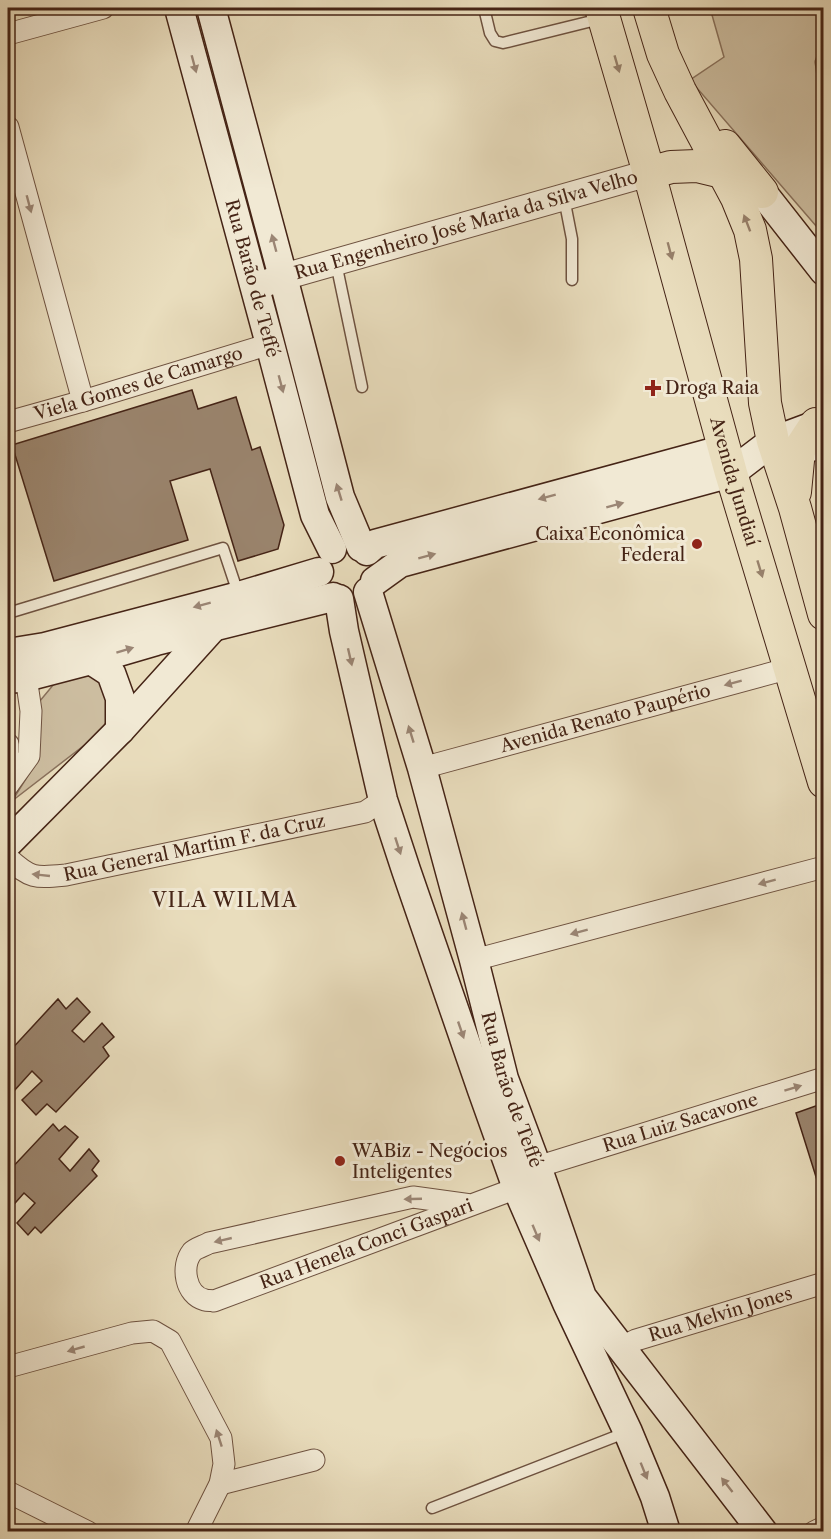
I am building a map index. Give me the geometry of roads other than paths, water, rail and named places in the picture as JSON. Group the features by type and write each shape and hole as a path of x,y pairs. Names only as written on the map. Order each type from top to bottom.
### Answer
{"main road":[{"path":"653,9 663,54 737,198 761,264 767,360 765,403 773,441 795,508 824,614"},
{"path":"180,12 205,24 214,21"},
{"name":"Rua Barão de Teffé","path":"180,12 270,344 325,561"},
{"name":"Avenida Jundiaí","path":"602,13 649,173 728,461 824,782"},
{"name":"Rua Barão de Teffé","path":"214,21 284,277 340,497 364,549"},
{"path":"680,91 824,272"},
{"path":"649,173 671,167 697,166 735,175 762,192"},
{"path":"8,653 242,607 336,598 354,600 362,597 400,564 728,461 773,441 819,436"},
{"path":"795,508 799,450 819,436"},
{"path":"364,549 375,544 728,461"},
{"path":"8,843 120,730 213,627 242,607 325,561 346,544 353,544 364,549 375,565 371,587"},
{"path":"325,561 323,586 336,598"},
{"name":"Rua Barão de Teffé","path":"371,587 567,1303 628,1432 655,1497 666,1532"},
{"name":"Rua Barão de Teffé","path":"336,598 383,800 482,1090 531,1178 582,1298 763,1532"},
{"path":"16,678 213,627"},
{"path":"91,660 111,673 120,698 120,730"},
{"path":"383,800 406,775 422,768"},
{"path":"445,982 461,966 474,960"},
{"path":"602,1379 620,1348"},
{"path":"628,1432 643,1412 649,1385"}],"street":[{"path":"8,34 103,8"},
{"path":"8,127 83,401"},
{"name":"Rua Engenheiro José Maria da Silva Velho","path":"255,288 284,277 649,173"},
{"name":"Viela Gomes de Camargo","path":"8,422 270,344"},
{"name":"Avenida Renato Paupério","path":"422,768 790,668"},
{"path":"8,744 8,785 29,756 31,711 16,678"},
{"name":"Rua General Martim F. da Cruz","path":"8,858 23,872 41,878 66,875 365,812 383,800"},
{"path":"474,960 824,867"},
{"name":"Rua Luiz Sacavone","path":"531,1178 824,1078"},
{"name":"Rua Henela Conci Gaspari","path":"471,1205 413,1197 209,1243 193,1251 186,1265 186,1279 192,1292 203,1300 214,1301 471,1205 531,1178"},
{"name":"Rua Melvin Jones","path":"620,1348 636,1340 824,1283"},
{"path":"8,1368 132,1333 153,1331 170,1341 221,1438 224,1464 220,1484 196,1532"},
{"path":"220,1484 314,1460"},
{"path":"12,1501 88,1532"},
{"path":"814,1532 824,1527"}],"lane":[{"path":"484,8 490,33 495,41 503,43 602,13"},
{"path":"824,54 821,62 824,84"},
{"path":"564,197 572,239 572,280"},
{"path":"336,262 362,387"},
{"path":"8,611 15,611 223,548 242,607"},
{"path":"432,1508 628,1432"}],"place":[{"name":"Droga Raia","path":"653,388"},
{"name":"Caixa Econômica Federal","path":"697,544"},
{"name":"WABiz - Negócios Inteligentes","path":"340,1161"}],"district":[{"name":"VILA WILMA","path":"225,900"}]}
